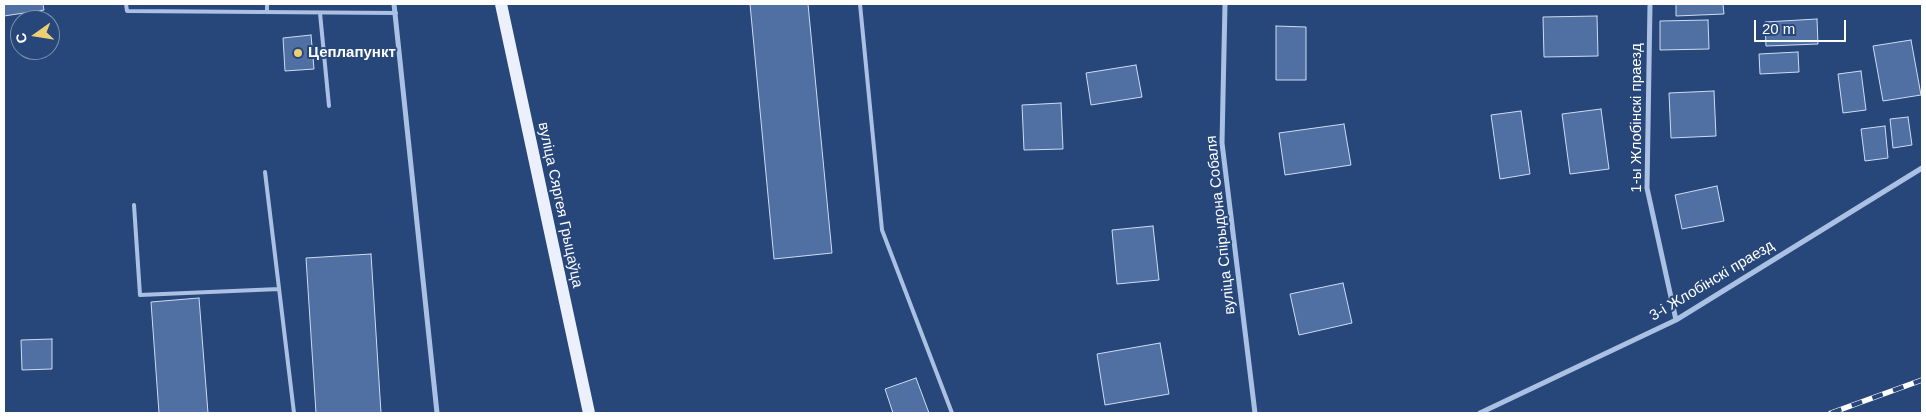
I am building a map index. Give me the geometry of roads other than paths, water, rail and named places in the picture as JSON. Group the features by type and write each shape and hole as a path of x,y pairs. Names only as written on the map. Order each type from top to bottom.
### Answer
{"main road":[{"name":"вуліца Сяргея Грыцаўца","path":"501,4 589,413"}],"street":[{"path":"394,4 437,413"},
{"name":"вуліца Спірыдона Собаля","path":"1225,4 1222,143 1256,413"},
{"name":"1-ы Жлобінскі праезд","path":"1650,4 1646,188 1676,320"},
{"name":"3-і Жлобінскі праезд","path":"1480,413 1676,320 1922,168"}],"lane":[{"path":"126,4 127,11 396,13"},
{"path":"267,4 267,12"},
{"path":"860,4 882,230 952,413"},
{"path":"320,13 328,106"},
{"path":"265,172 294,413"},
{"path":"134,205 140,295 279,289"}],"railway":[{"path":"1831,413 1922,380"}],"place":[{"name":"Цеплапункт","path":"298,53"}]}
